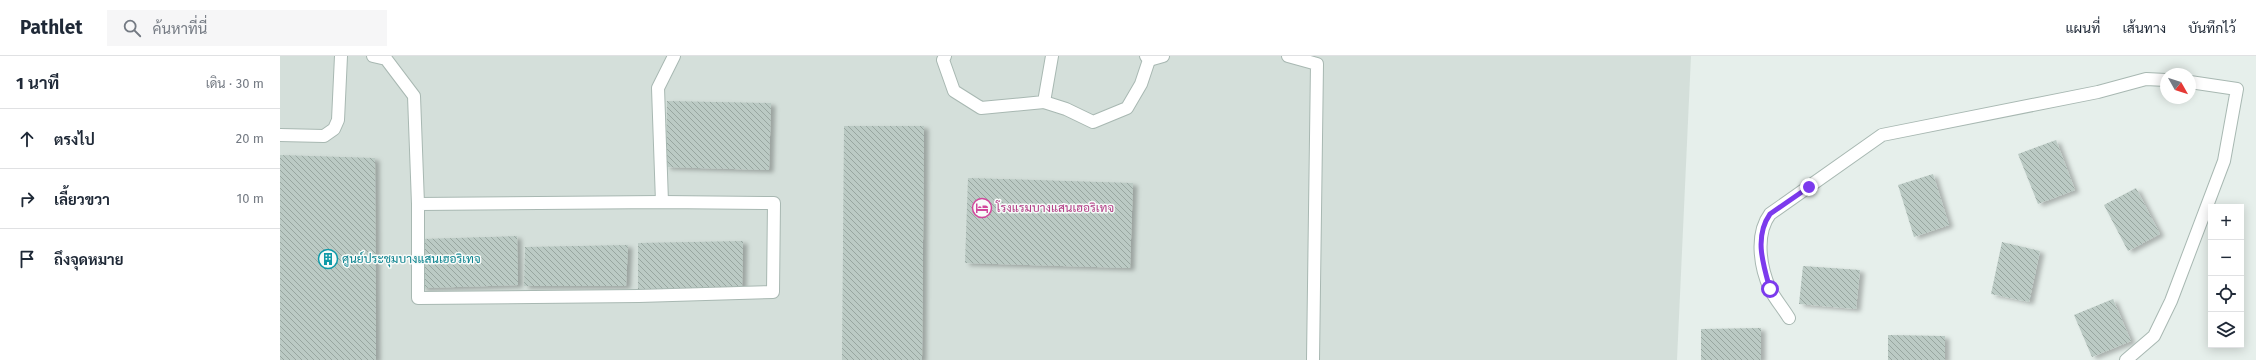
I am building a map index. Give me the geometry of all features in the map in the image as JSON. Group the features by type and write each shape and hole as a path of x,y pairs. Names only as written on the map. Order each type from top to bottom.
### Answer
{"lane":[{"path":"280,135 324,136 334,129 338,120 341,56"},
{"path":"373,56 386,59 414,96 418,204 418,298 639,296 773,292 774,203 662,202 418,204"},
{"path":"662,202 658,88 674,56"},
{"path":"944,56 943,60 954,91 981,108 1044,102 1066,109 1093,122 1127,108 1141,84 1148,58 1162,56"},
{"path":"1044,102 1052,56"},
{"path":"1288,56 1317,64 1313,360"},
{"path":"1789,318 1770,289 1760,250 1766,220 1770,214 1882,135 2098,92 2146,79 2160,80"},
{"path":"2126,360 2154,336 2171,301 2224,161 2237,89 2196,83"}],"shaded area":[{"name":"โรงแรมบางแสนเฮอริเทจ","path":"280,56 1691,56 1677,360 280,360"}],"building":[{"path":"667,101 771,103 769,170 666,167"},
{"path":"844,126 924,126 922,360 842,360"},
{"path":"2056,140 2075,190 2038,204 2018,154"},
{"name":"ศูนย์ประชุมบางแสนเฮอริเทจ","path":"280,155 375,158 376,360 280,360"},
{"path":"1933,174 1949,225 1914,237 1898,185"},
{"path":"968,178 1133,183 1130,268 965,263"},
{"path":"2136,188 2160,234 2128,251 2104,205"},
{"path":"517,236 518,285 422,288 421,239"},
{"path":"743,241 742,288 638,290 638,243"},
{"path":"2002,242 2040,251 2029,302 1991,294"},
{"path":"628,245 626,286 524,286 525,247"},
{"path":"1803,266 1860,270 1856,309 1799,304"},
{"path":"2113,299 2131,341 2092,357 2074,315"},
{"path":"1761,328 1761,360 1701,360 1701,329"},
{"path":"1888,335 1945,336 1945,360 1888,360"}],"place":[{"name":"โรงแรมบางแสนเฮอริเทจ","path":"982,208"},
{"name":"ศูนย์ประชุมบางแสนเฮอริเทจ","path":"328,259"}],"route":[{"path":"1770,289 1760,250 1766,220 1770,214 1809,187"}]}
